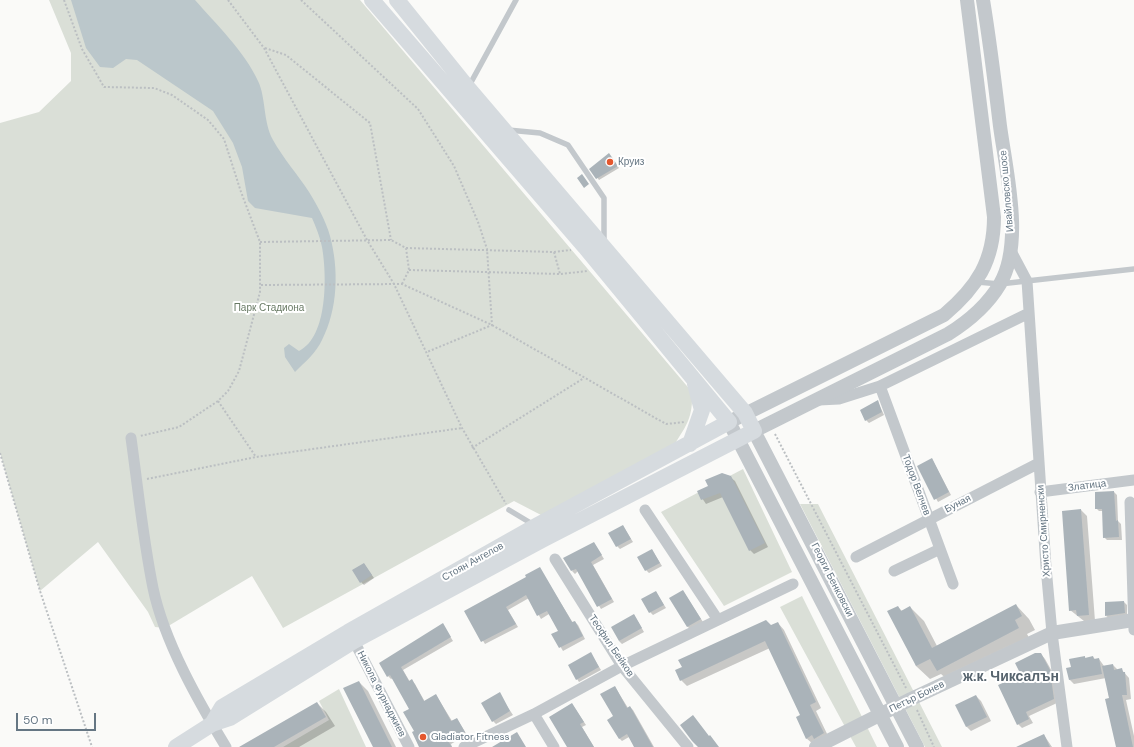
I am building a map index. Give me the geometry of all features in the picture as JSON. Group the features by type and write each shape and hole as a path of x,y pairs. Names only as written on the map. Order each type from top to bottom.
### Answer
{"main road":[{"path":"372,0 586,247 729,422"},
{"name":"Георги Бенковски","path":"397,0 468,88 745,413 754,431"},
{"path":"690,444 702,410 699,394 693,377"},
{"name":"Стоян Ангелов","path":"212,724 222,707 348,632 536,526 729,422"},
{"name":"Стоян Ангелов","path":"176,747 212,724 230,718 354,641 544,539 754,431"}],"street":[{"name":"Ивайловско шосе","path":"754,431 948,334 971,319 1000,284 1006,268 1010,249 1010,208 982,46 967,0"},
{"name":"Ивайловско шосе","path":"745,413 944,315 961,301 977,282 992,248 994,217 982,46 983,0"},
{"path":"1010,249 1027,281"},
{"name":"Христо Смирненски","path":"1027,281 1040,492 1052,633 1067,747"},
{"path":"818,400 839,399 880,386 1029,313"},
{"name":"Тодор Велчев","path":"880,386 953,584"},
{"name":"Стоян Ангелов","path":"729,422 745,413"},
{"name":"Георги Бенковски","path":"729,422 882,714 897,747"},
{"name":"Георги Бенковски","path":"754,431 917,747"},
{"path":"131,438 153,588 165,628 196,696 226,747"},
{"name":"Буная","path":"856,557 1039,463"},
{"name":"Златица","path":"1040,492 1134,480"},
{"path":"1130,502 1134,623"},
{"path":"645,510 718,620"},
{"path":"894,571 940,549"},
{"name":"Теофил Бейков","path":"555,559 622,666 688,747"},
{"path":"464,747 534,714 622,666 793,584"},
{"name":"Петър Бонев","path":"816,747 911,699 1052,633 1134,623"},
{"name":"Никола Фурнаджиев","path":"354,641 409,747"},
{"path":"534,714 554,747"}],"lane":[{"path":"468,88 516,0"},
{"path":"504,129 540,133 568,145 604,198 604,247"},
{"path":"977,282 1000,284 1134,269"},
{"path":"509,510 536,526"}],"path":[{"path":"64,0 82,49 104,87 154,88 172,95 208,120 224,139 241,192 260,242 261,285 239,370 228,391 218,401 178,427 131,438"},
{"path":"228,0 264,48 367,240 394,284 472,448 509,510"},
{"path":"301,0 418,109 454,166 478,222 487,249 492,325"},
{"path":"264,48 286,55 370,123 391,240"},
{"path":"260,242 391,240 406,248 554,252 586,247"},
{"path":"402,284 410,270 406,248"},
{"path":"554,252 560,274"},
{"path":"410,270 560,274 603,269"},
{"path":"261,285 319,283 402,284 492,325 666,424 699,421"},
{"path":"427,352 492,325"},
{"path":"472,448 584,378"},
{"path":"218,401 256,458"},
{"path":"770,424 911,699 934,747"},
{"path":"138,481 256,458 462,428"},
{"path":"0,453 40,591 92,747"}],"green space":[{"name":"Парк Стадиона","path":"49,0 360,0 692,392 691,408 688,420 674,445 541,515 514,501 283,628 252,576 165,628 155,627 148,612 98,542 40,591 0,453 0,123 39,112 71,81 71,53"},
{"path":"743,469 792,572 724,606 661,512"},
{"path":"800,504 818,504 942,747 925,747"},
{"path":"802,596 877,747 856,747 780,607"},
{"path":"339,689 366,747 283,747 329,720 319,701"}],"shaded area":[{"path":"71,0 195,0 246,59 261,87 266,118 273,140 309,192 321,213 330,236 333,249 336,275 335,289 334,302 327,328 317,349 295,372 285,357 284,348 289,344 299,351 309,344 316,333 325,289 322,247 312,218 255,208 248,201 242,167 233,143 213,111 137,60 126,59 113,68 100,67 86,48"}],"building":[{"path":"609,153 618,166 596,179 589,169"},
{"path":"582,174 589,184 584,188 577,178"},
{"path":"878,400 882,412 865,421 860,410"},
{"path":"932,458 949,492 934,500 917,466"},
{"path":"722,473 731,476 765,543 749,551 720,493 701,500 697,491 708,486 705,480"},
{"path":"1114,491 1116,521 1118,520 1119,537 1103,538 1102,509 1095,509 1095,492"},
{"path":"1081,509 1089,615 1077,616 1076,610 1069,611 1062,511"},
{"path":"623,525 631,539 616,547 608,533"},
{"path":"594,542 602,555 591,562 612,599 597,607 576,569 571,571 563,558"},
{"path":"652,549 660,563 645,571 637,557"},
{"path":"364,563 372,575 360,583 352,570"},
{"path":"540,567 572,622 575,621 583,636 559,648 551,634 558,631 547,611 537,616 526,595 506,607 516,624 481,642 464,611 526,577 525,575"},
{"path":"683,590 701,619 687,627 669,598"},
{"path":"656,591 664,605 649,613 641,599"},
{"path":"1124,601 1125,613 1105,616 1105,602"},
{"path":"1016,604 1022,616 1015,620 1019,628 937,671 930,659 916,666 887,611 898,606 901,611 910,606 932,648"},
{"path":"634,614 642,628 619,641 611,627"},
{"path":"766,620 771,625 778,622 816,702 810,705 824,733 814,739 812,735 806,739 796,717 800,715 765,641 680,681 675,670 682,667 678,660"},
{"path":"443,623 451,637 401,667 409,681 412,679 424,701 436,694 451,721 457,718 465,732 448,741 452,747 419,747 412,732 414,731 403,712 409,709 390,675 387,677 379,663"},
{"path":"591,652 599,667 576,680 568,665"},
{"path":"1035,653 1041,653 1050,670 1054,699 1026,712 1029,719 1017,725 998,685 1021,675 1015,663"},
{"path":"1085,656 1085,658 1093,656 1094,659 1099,658 1102,674 1069,680 1066,668 1071,667 1069,659"},
{"path":"1113,664 1114,670 1122,668 1123,672 1125,672 1127,695 1122,695 1133,747 1116,747 1105,699 1109,698 1102,666"},
{"path":"359,681 392,747 373,747 343,688"},
{"path":"615,686 627,708 630,706 653,747 634,747 627,734 619,739 607,720 613,716 600,694"},
{"path":"500,692 510,711 492,722 481,703"},
{"path":"976,695 987,717 966,727 955,705"},
{"path":"317,702 326,717 274,747 239,747"},
{"path":"572,703 584,722 580,724 594,747 567,747 549,717"},
{"path":"693,715 719,747 698,747 692,741 680,725"},
{"path":"517,732 526,747 492,747"},
{"path":"1044,734 1050,747 1016,747"}],"place":[{"name":"Круиз","path":"610,162"},
{"name":"Gladiator Fitness","path":"423,737"}],"district":[{"name":"ж.к. Чиксалън","path":"1011,677"}]}
